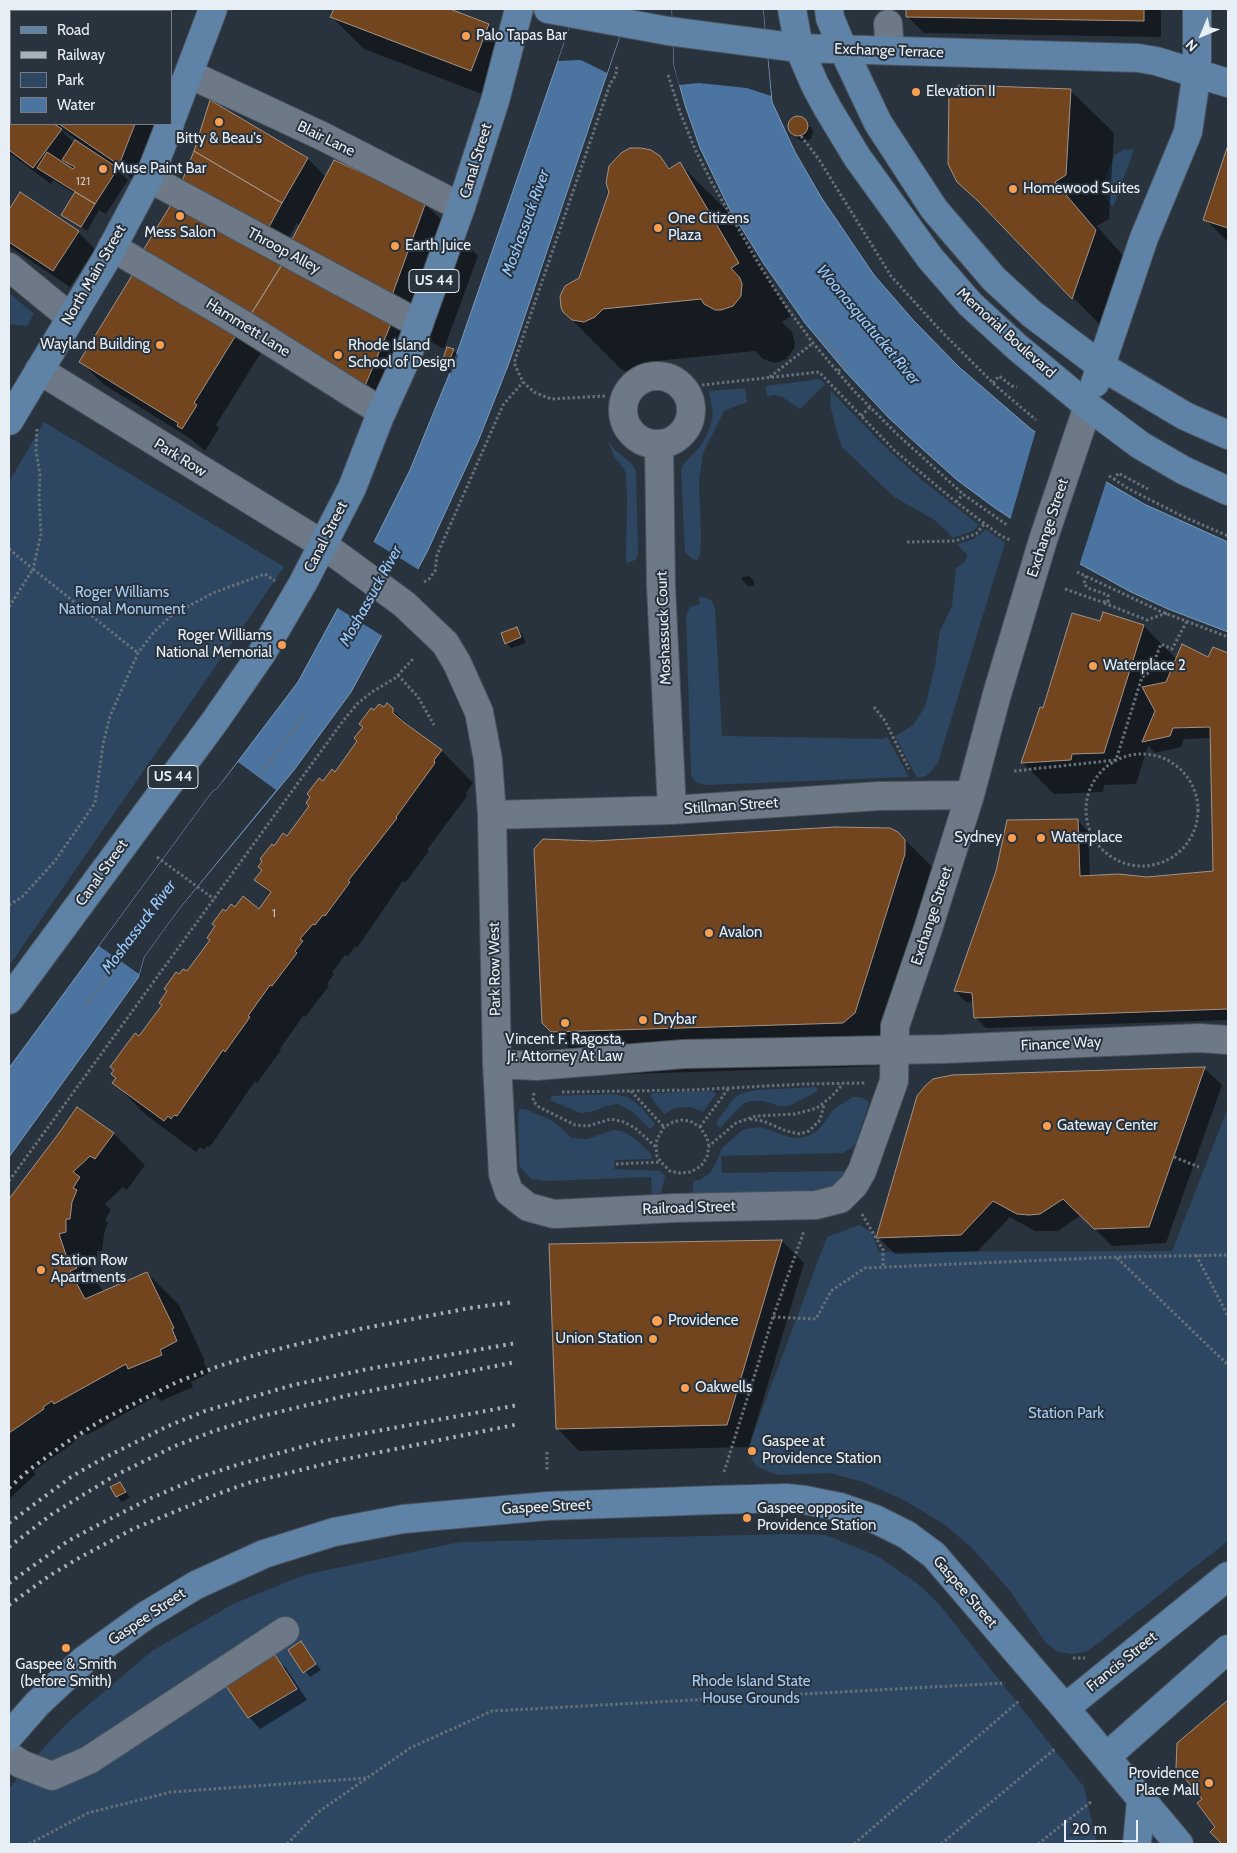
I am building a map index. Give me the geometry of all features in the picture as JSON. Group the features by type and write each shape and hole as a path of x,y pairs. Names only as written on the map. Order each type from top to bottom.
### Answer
{"main road":[{"path":"172,117 213,9"},
{"name":"Canal Street","path":"9,1000 240,686 262,653 303,583 352,488 420,324 461,207 497,93 519,9"},
{"name":"Memorial Boulevard","path":"792,9 799,48 815,85 857,158 930,258 977,310 1017,347 1140,446 1183,470 1228,491"},
{"name":"Memorial Boulevard","path":"829,9 830,18 843,49 878,123 934,209 994,279 1026,309 1101,366 1185,416 1228,435"},
{"name":"Exchange Street","path":"1088,406 1144,238 1188,132 1197,72 1197,9"},
{"name":"Exchange Terrace","path":"558,11 628,25 799,48 1138,58 1197,72 1228,83"},
{"name":"North Main Street","path":"9,421 112,247 148,178 170,125"},
{"name":"Gaspee Street","path":"9,1736 37,1704 84,1660 145,1616 196,1585 264,1554 334,1532 403,1519 548,1506 786,1498 824,1503 860,1513 907,1535 939,1560 1065,1708"},
{"name":"Francis Street","path":"1065,1708 1228,1576"},
{"path":"1106,1757 1228,1649"},
{"path":"1065,1708 1178,1844"},
{"path":"1137,1844 1141,1800"}],"street":[{"path":"888,24 890,50"},
{"name":"Blair Lane","path":"189,74 322,136 461,207"},
{"name":"Throop Alley","path":"148,178 420,324"},
{"name":"Hammett Lane","path":"112,247 244,325 382,412"},
{"path":"9,267 70,317"},
{"name":"Park Row","path":"39,370 322,544"},
{"name":"Exchange Street","path":"895,1050 896,1026 970,795 997,694 1043,540 1088,406"},
{"name":"Moshassuck Court","path":"659,445 661,587 672,810"},
{"name":"Park Row West","path":"322,544 404,604 445,643 457,662 479,712 488,760 492,815 497,1064"},
{"name":"Stillman Street","path":"492,815 672,810 879,796 970,795"},
{"name":"Finance Way","path":"895,1050 1199,1038 1228,1040"},
{"path":"497,1064 536,1066 684,1054 895,1050"},
{"name":"Railroad Street","path":"497,1064 503,1174 509,1192 528,1207 554,1214 675,1208 816,1205 840,1199 854,1185 862,1171 894,1081 896,1068 895,1050"},
{"path":"9,1756 21,1764 52,1776 89,1760 285,1631"}],"path":[{"path":"605,396 551,399 534,392 523,382 514,363 606,93 616,75 616,65"},
{"path":"668,75 695,150 712,183 760,266 812,343 837,372 897,434 962,494 1007,525"},
{"path":"801,136 818,158 891,276 939,329 993,383 1036,420"},
{"path":"821,335 845,366 837,372"},
{"path":"768,378 812,343"},
{"path":"702,385 819,372 895,451 956,502 1001,536 1010,540"},
{"path":"993,383 1000,376 1012,386 1018,387"},
{"path":"424,582 435,571 438,556 503,405 523,382"},
{"path":"861,416 870,407"},
{"path":"9,607 33,569 41,534 40,475 36,450 38,426"},
{"path":"1114,480 1118,473 1148,489"},
{"path":"1110,476 1114,480 1180,515 1228,536"},
{"path":"956,502 962,494"},
{"path":"907,542 956,541 976,534 985,523"},
{"path":"9,548 138,653"},
{"path":"1077,572 1166,613 1228,637"},
{"path":"9,905 22,896 55,861 95,804 103,744 110,716 138,653 154,632 172,616 192,603 213,593 265,574 279,583"},
{"path":"1086,576 1084,584 1088,588 1109,597 1108,602 1104,603"},
{"path":"1065,590 1147,620 1166,613"},
{"path":"1014,771 1116,760 1134,754 1154,755 1172,762 1186,775 1195,792 1198,811 1195,830 1184,847 1169,859 1153,865 1136,866 1119,862 1104,852 1093,838 1087,822 1086,805 1088,796 1100,772 1116,760 1142,677 1150,672 1161,644 1172,649 1187,621"},
{"path":"9,1182 352,710 372,692 398,675 414,658"},
{"path":"398,675 418,697 434,725"},
{"path":"874,707 885,721 912,774"},
{"path":"259,777 306,712"},
{"path":"157,857 214,898"},
{"path":"86,1005 120,960"},
{"path":"554,1093 874,1083"},
{"path":"709,1146 736,1123 745,1119 768,1114 795,1114 817,1108 824,1104 843,1084"},
{"path":"700,1127 729,1089"},
{"path":"631,1091 664,1127"},
{"path":"534,1093 533,1101 539,1107 575,1125 588,1126 611,1119 624,1122 635,1128 656,1147"},
{"path":"525,1094 544,1093"},
{"path":"745,1119 763,1121 786,1131 800,1134 809,1131 820,1120 824,1104"},
{"path":"681,1120 690,1121 700,1127 707,1138 709,1146 707,1157 701,1166 691,1172 680,1173 670,1170 661,1162 656,1147 657,1139 664,1127 681,1120"},
{"path":"1174,1156 1199,1167"},
{"path":"616,1164 661,1162"},
{"path":"864,1218 883,1250 883,1268"},
{"path":"724,1472 805,1228"},
{"path":"1196,1255 1228,1316"},
{"path":"774,1317 816,1318 831,1290 864,1268 1228,1255"},
{"path":"1117,1258 1228,1364"},
{"path":"546,1452 548,1472"},
{"path":"1073,1658 1088,1658"},
{"path":"287,1844 317,1813 410,1748 492,1711 1005,1683"},
{"path":"854,1844 1019,1701"},
{"path":"941,1844 1056,1748"},
{"path":"29,1844 88,1813 171,1792 368,1778"},
{"path":"1038,1844 1092,1801"}],"green space":[{"path":"1125,149 1134,150 1113,207 1106,199 1104,184 1115,155"},
{"path":"9,293 34,314 27,326 9,324"},
{"path":"820,379 825,384 800,409 782,397 776,395 767,396 766,386"},
{"path":"745,388 747,402 723,413 703,453 699,481 700,555 697,560 692,559 685,552 681,469 685,462 701,446 709,430 713,414 709,391"},
{"path":"831,391 882,444 923,481 979,525 973,531 952,538 933,519 894,497 842,447 830,404"},
{"name":"Roger Williams National Monument","path":"44,422 284,567 9,966 9,482"},
{"path":"607,439 613,448 632,464 636,471 638,555 635,560 626,563 626,474 615,458"},
{"path":"986,529 1005,543 938,762 926,776 917,778 895,736 912,726 925,707 935,666 940,631 952,606 956,568 965,562 967,555 957,544 974,539"},
{"path":"699,597 712,601 715,608 722,736 882,739 887,737 909,777 706,785 697,783 691,773 686,616 690,607 700,604"},
{"path":"816,1087 818,1091 789,1106 779,1106 763,1101 750,1101 743,1104 720,1128 716,1123 734,1098 740,1094 756,1090"},
{"path":"713,1091 716,1094 703,1112 691,1107 684,1107 675,1108 664,1114 650,1096 653,1093"},
{"path":"612,1094 628,1097 640,1106 655,1124 650,1129 633,1112 618,1104 591,1112 580,1113 550,1100 552,1096"},
{"path":"853,1097 860,1097 869,1103 856,1143 842,1153 721,1156 722,1173 843,1171 845,1173 844,1176 831,1188 822,1190 692,1194 694,1181 700,1180 710,1173 722,1148 744,1129 761,1127 789,1137 800,1138 808,1136 816,1132 834,1109"},
{"name":"Station Park","path":"1228,1108 1228,1541 1088,1651 1072,1654 1059,1652 1046,1643 1011,1592 972,1548 944,1524 902,1499 863,1482 830,1473 778,1475 757,1467 750,1456 749,1445 827,1237 859,1225 871,1232 879,1252 1172,1251"},
{"path":"520,1109 525,1109 553,1121 572,1138 587,1139 613,1130 622,1131 634,1138 651,1154 652,1159 615,1160 614,1169 660,1171 665,1176 661,1193 652,1194 651,1177 546,1181 531,1179 519,1165 518,1114"},
{"name":"Rhode Island State House Grounds","path":"789,1534 826,1535 877,1556 918,1584 939,1604 1084,1787 1097,1844 9,1844 9,1789 25,1768 67,1723 152,1651 233,1604 304,1575 460,1542"}],"water":[{"name":"Moshassuck River","path":"576,9 629,9 509,363 479,439 427,552 351,692 294,770 178,910 144,957 138,978 9,1157 9,1068 213,791 217,789 298,682 374,542 410,470 451,370"},
{"name":"Woonasquatucket River","path":"672,9 763,9 772,102 795,152 821,197 874,275 914,321 959,367 1031,429 1108,483 1144,504 1228,542 1228,632 1168,609 1129,591 1080,564 995,508 957,480 918,445 888,417 845,371 805,323 764,264 729,208 700,148 674,65"}],"pier":[{"path":"576,9 629,9 607,73 581,60 558,61"},
{"path":"672,9 763,9 771,96 747,88 699,83 679,85 674,65"},
{"path":"1036,430 1107,479 1079,566 1010,521"},
{"path":"372,541 419,570 384,637 336,607"},
{"path":"238,762 276,790 178,910 144,957 139,974 99,946 213,791 217,789"}],"building":[{"path":"9,9 10,10 9,85"},
{"path":"334,9 450,9 489,24 471,71 330,17"},
{"path":"906,9 1144,9 1144,21 906,17"},
{"name":"Homewood Suites","path":"960,85 1071,89 1066,175 1055,182 1096,230 1072,299 978,201 957,182 948,164 949,90"},
{"path":"210,100 308,158 282,203 194,151"},
{"path":"10,103 10,125 56,125 62,129 33,168 9,150"},
{"path":"794,116 802,116 808,122 808,130 802,136 794,136 788,130 788,122"},
{"path":"60,125 135,125 119,165"},
{"path":"75,140 118,168 95,204 37,168 47,152 73,169 75,167 62,160"},
{"name":"One Citizens Plaza","path":"630,148 651,150 660,156 669,169 680,162 739,263 731,268 740,278 742,284 741,296 733,306 715,310 704,304 701,299 603,309 595,317 584,322 572,320 563,312 560,296 565,286 579,278 609,192 606,183 609,166 621,153"},
{"path":"1228,148 1228,228 1203,220"},
{"path":"194,151 282,203 264,236 179,189"},
{"path":"334,160 426,202 391,298 290,243"},
{"path":"20,192 79,231 53,271 9,242 9,210"},
{"path":"75,192 95,204 81,227 61,215"},
{"path":"175,198 284,261 248,319 139,257"},
{"name":"Rhode Island School of Design","path":"285,260 393,319 362,393 246,322"},
{"name":"Wayland Building","path":"139,264 241,327 194,403 197,405 182,429 177,426 178,423 79,362"},
{"path":"447,347 454,349 446,369 440,367"},
{"name":"Waterplace 2","path":"1103,612 1144,625 1104,753 1072,754 1071,760 1021,763 1040,707 1043,708 1072,613 1100,621"},
{"path":"517,627 521,637 505,644 501,633"},
{"name":"Waterplace","path":"1182,644 1208,657 1213,647 1228,653 1228,1009 974,1018 972,993 954,991 996,871 1007,820 1078,819 1080,876 1118,874 1147,877 1213,871 1210,727 1173,728 1170,736 1142,742 1155,711 1142,687 1166,682"},
{"path":"387,703 393,708 393,713 442,750 397,818 348,881 350,882 325,916 323,915 315,925 313,924 300,939 303,941 295,951 297,953 272,986 270,985 225,1052 223,1050 177,1116 174,1115 171,1119 168,1116 164,1121 112,1083 116,1078 111,1074 114,1070 110,1067 135,1033 139,1036 162,1005 159,1003 167,991 164,989 176,972 179,974 183,969 187,971 210,940 207,938 215,926 212,924 223,909 226,911 231,904 235,907 243,896 259,909 271,892 254,880 262,870 258,867 262,861 260,859 272,844 274,846 283,833 287,836 309,806 306,803 310,797 307,794 319,778 323,781 332,769 335,772 357,741 354,738 363,727 359,724 371,708 374,710 379,704 384,707"},
{"name":"Avalon","path":"836,827 890,828 898,832 905,840 905,854 855,1013 843,1023 551,1032 542,1023 534,849 543,839 594,841"},
{"name":"Gateway Center","path":"1205,1067 1149,1227 1094,1229 1063,1199 1040,1214 1029,1215 1017,1214 993,1201 961,1235 876,1238 917,1096 933,1079 952,1075"},
{"name":"Station Row Apartments","path":"77,1107 114,1133 95,1159 90,1156 73,1172 80,1177 73,1188 77,1190 72,1202 70,1219 66,1219 66,1232 59,1234 67,1258 71,1256 77,1268 70,1271 85,1299 147,1272 174,1328 172,1329 177,1341 160,1350 162,1355 128,1369 126,1364 54,1404 52,1401 43,1407 44,1409 9,1433 9,1199"},
{"name":"Union Station","path":"782,1240 727,1425 556,1429 549,1244"},
{"path":"120,1482 126,1492 116,1497 110,1487"},
{"path":"301,1641 316,1664 303,1673 288,1650"},
{"path":"275,1655 297,1689 248,1718 226,1686"},
{"name":"Providence Place Mall","path":"1228,1700 1228,1844 1222,1844 1210,1832 1215,1827 1197,1803 1202,1799 1176,1768 1177,1743"}],"railway":[{"path":"9,1488 29,1470 67,1442 102,1420 177,1382 219,1366 262,1353 360,1329 470,1308 514,1302"},
{"path":"9,1523 71,1477 102,1459 168,1426 205,1411 293,1385 368,1369 516,1343"},
{"path":"9,1547 52,1514 114,1476 175,1446 214,1431 262,1416 349,1395 516,1362"},
{"path":"9,1583 68,1541 149,1499 200,1477 323,1441 518,1405"},
{"path":"9,1605 49,1576 133,1529 248,1483 341,1460 519,1424"}],"place":[{"name":"Palo Tapas Bar","path":"466,36"},
{"name":"Elevation II","path":"916,92"},
{"name":"Bitty & Beau's","path":"219,122"},
{"name":"Muse Paint Bar","path":"103,169"},
{"name":"Homewood Suites","path":"1013,189"},
{"name":"Mess Salon","path":"180,216"},
{"name":"One Citizens Plaza","path":"658,228"},
{"name":"Earth Juice","path":"395,246"},
{"name":"Wayland Building","path":"160,345"},
{"name":"Rhode Island School of Design","path":"338,355"},
{"name":"Roger Williams National Memorial","path":"282,645"},
{"name":"Waterplace 2","path":"1093,666"},
{"name":"Sydney","path":"1012,838"},
{"name":"Waterplace","path":"1041,838"},
{"name":"Avalon","path":"709,933"},
{"name":"Drybar","path":"643,1020"},
{"name":"Vincent F. Ragosta, Jr. Attorney At Law","path":"565,1023"},
{"name":"Gateway Center","path":"1047,1126"},
{"name":"Station Row Apartments","path":"41,1270"},
{"name":"Providence","path":"657,1321"},
{"name":"Union Station","path":"653,1339"},
{"name":"Oakwells","path":"685,1388"},
{"name":"Gaspee at Providence Station","path":"752,1451"},
{"name":"Gaspee opposite Providence Station","path":"747,1518"},
{"name":"Gaspee & Smith (before Smith)","path":"66,1648"},
{"name":"Providence Place Mall","path":"1209,1783"}]}
